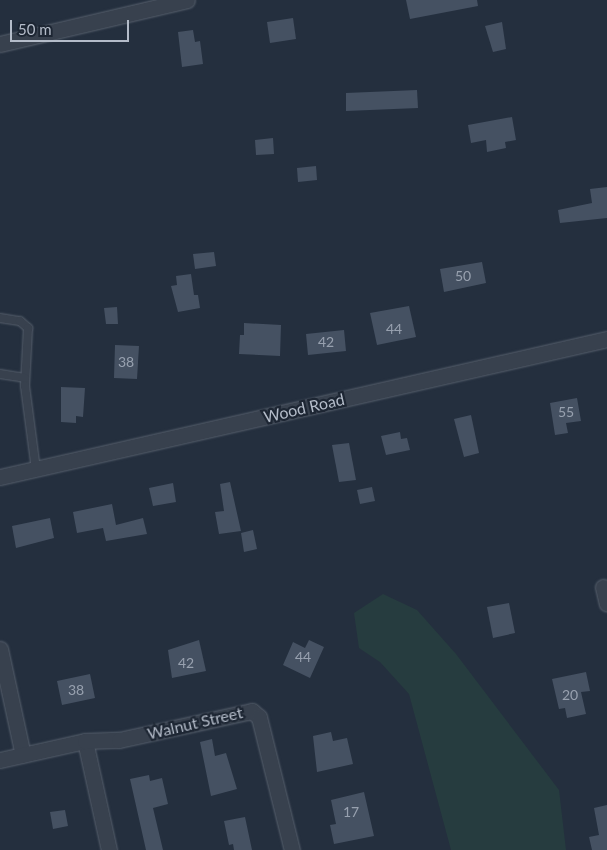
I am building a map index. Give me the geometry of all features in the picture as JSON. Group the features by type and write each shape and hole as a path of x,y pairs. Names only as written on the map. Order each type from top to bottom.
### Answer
{"street":[{"path":"0,44 187,0"},
{"name":"Wood Road","path":"0,477 607,339"},
{"path":"603,587 607,604"},
{"path":"0,649 23,755"},
{"name":"Walnut Street","path":"0,760 85,741 119,740 230,713 256,713 292,850"},
{"path":"85,741 109,850"}],"lane":[{"path":"0,318 20,321 28,328 25,378 36,469"},
{"path":"0,374 25,378"}],"green space":[{"path":"383,594 417,610 456,654 559,790 566,850 451,850 409,694 380,662 359,648 354,613"}],"building":[{"path":"406,0 477,0 478,6 410,19"},
{"path":"293,18 296,39 270,43 267,22"},
{"path":"502,22 506,49 493,52 485,26"},
{"path":"193,30 195,42 200,41 203,64 182,67 178,32"},
{"path":"417,90 418,108 346,111 346,93"},
{"path":"512,117 516,140 505,142 506,148 487,152 486,140 471,143 468,125"},
{"path":"273,138 274,154 256,155 255,140"},
{"path":"316,166 317,180 298,182 297,168"},
{"path":"607,187 607,218 560,223 558,210 592,203 590,189"},
{"path":"214,252 216,266 195,269 193,254"},
{"path":"482,262 486,283 444,292 440,269"},
{"path":"191,274 194,295 198,295 200,308 178,312 171,286 177,285 176,276"},
{"path":"409,306 416,337 377,345 370,313"},
{"path":"117,307 118,324 106,324 104,308"},
{"path":"244,323 281,325 280,356 239,354 240,335 244,335"},
{"path":"344,330 346,351 308,355 306,334"},
{"path":"115,345 139,346 137,379 114,378"},
{"path":"61,387 85,388 83,417 76,416 76,423 61,422"},
{"path":"577,398 581,421 566,423 568,433 555,435 550,403"},
{"path":"471,415 479,453 464,457 454,419"},
{"path":"400,432 401,439 407,438 410,450 386,455 381,436"},
{"path":"349,443 356,480 339,482 332,445"},
{"path":"230,482 241,531 219,534 215,512 224,511 220,484"},
{"path":"173,483 176,502 153,506 149,488"},
{"path":"372,487 375,501 360,504 357,490"},
{"path":"112,504 116,525 143,518 147,534 106,541 103,528 77,533 73,512"},
{"path":"50,518 54,538 16,548 12,526"},
{"path":"253,530 257,549 244,552 241,533"},
{"path":"509,603 515,633 493,638 487,607"},
{"path":"199,640 206,671 172,678 168,650"},
{"path":"309,640 324,647 310,678 283,665 293,642 305,648"},
{"path":"586,672 590,691 581,692 586,714 567,718 565,708 559,709 552,679"},
{"path":"90,674 95,698 62,705 57,681"},
{"path":"331,732 333,741 347,738 353,764 317,772 313,736"},
{"path":"212,739 215,756 226,753 237,789 211,796 200,742"},
{"path":"149,775 150,781 162,778 168,804 153,808 163,850 146,850 130,779"},
{"path":"364,792 374,836 334,844 330,825 336,824 331,800"},
{"path":"607,805 607,850 592,850 589,837 599,835 594,808"},
{"path":"65,810 68,826 53,829 50,812"},
{"path":"245,817 252,850 234,850 233,844 229,845 224,821"}]}
